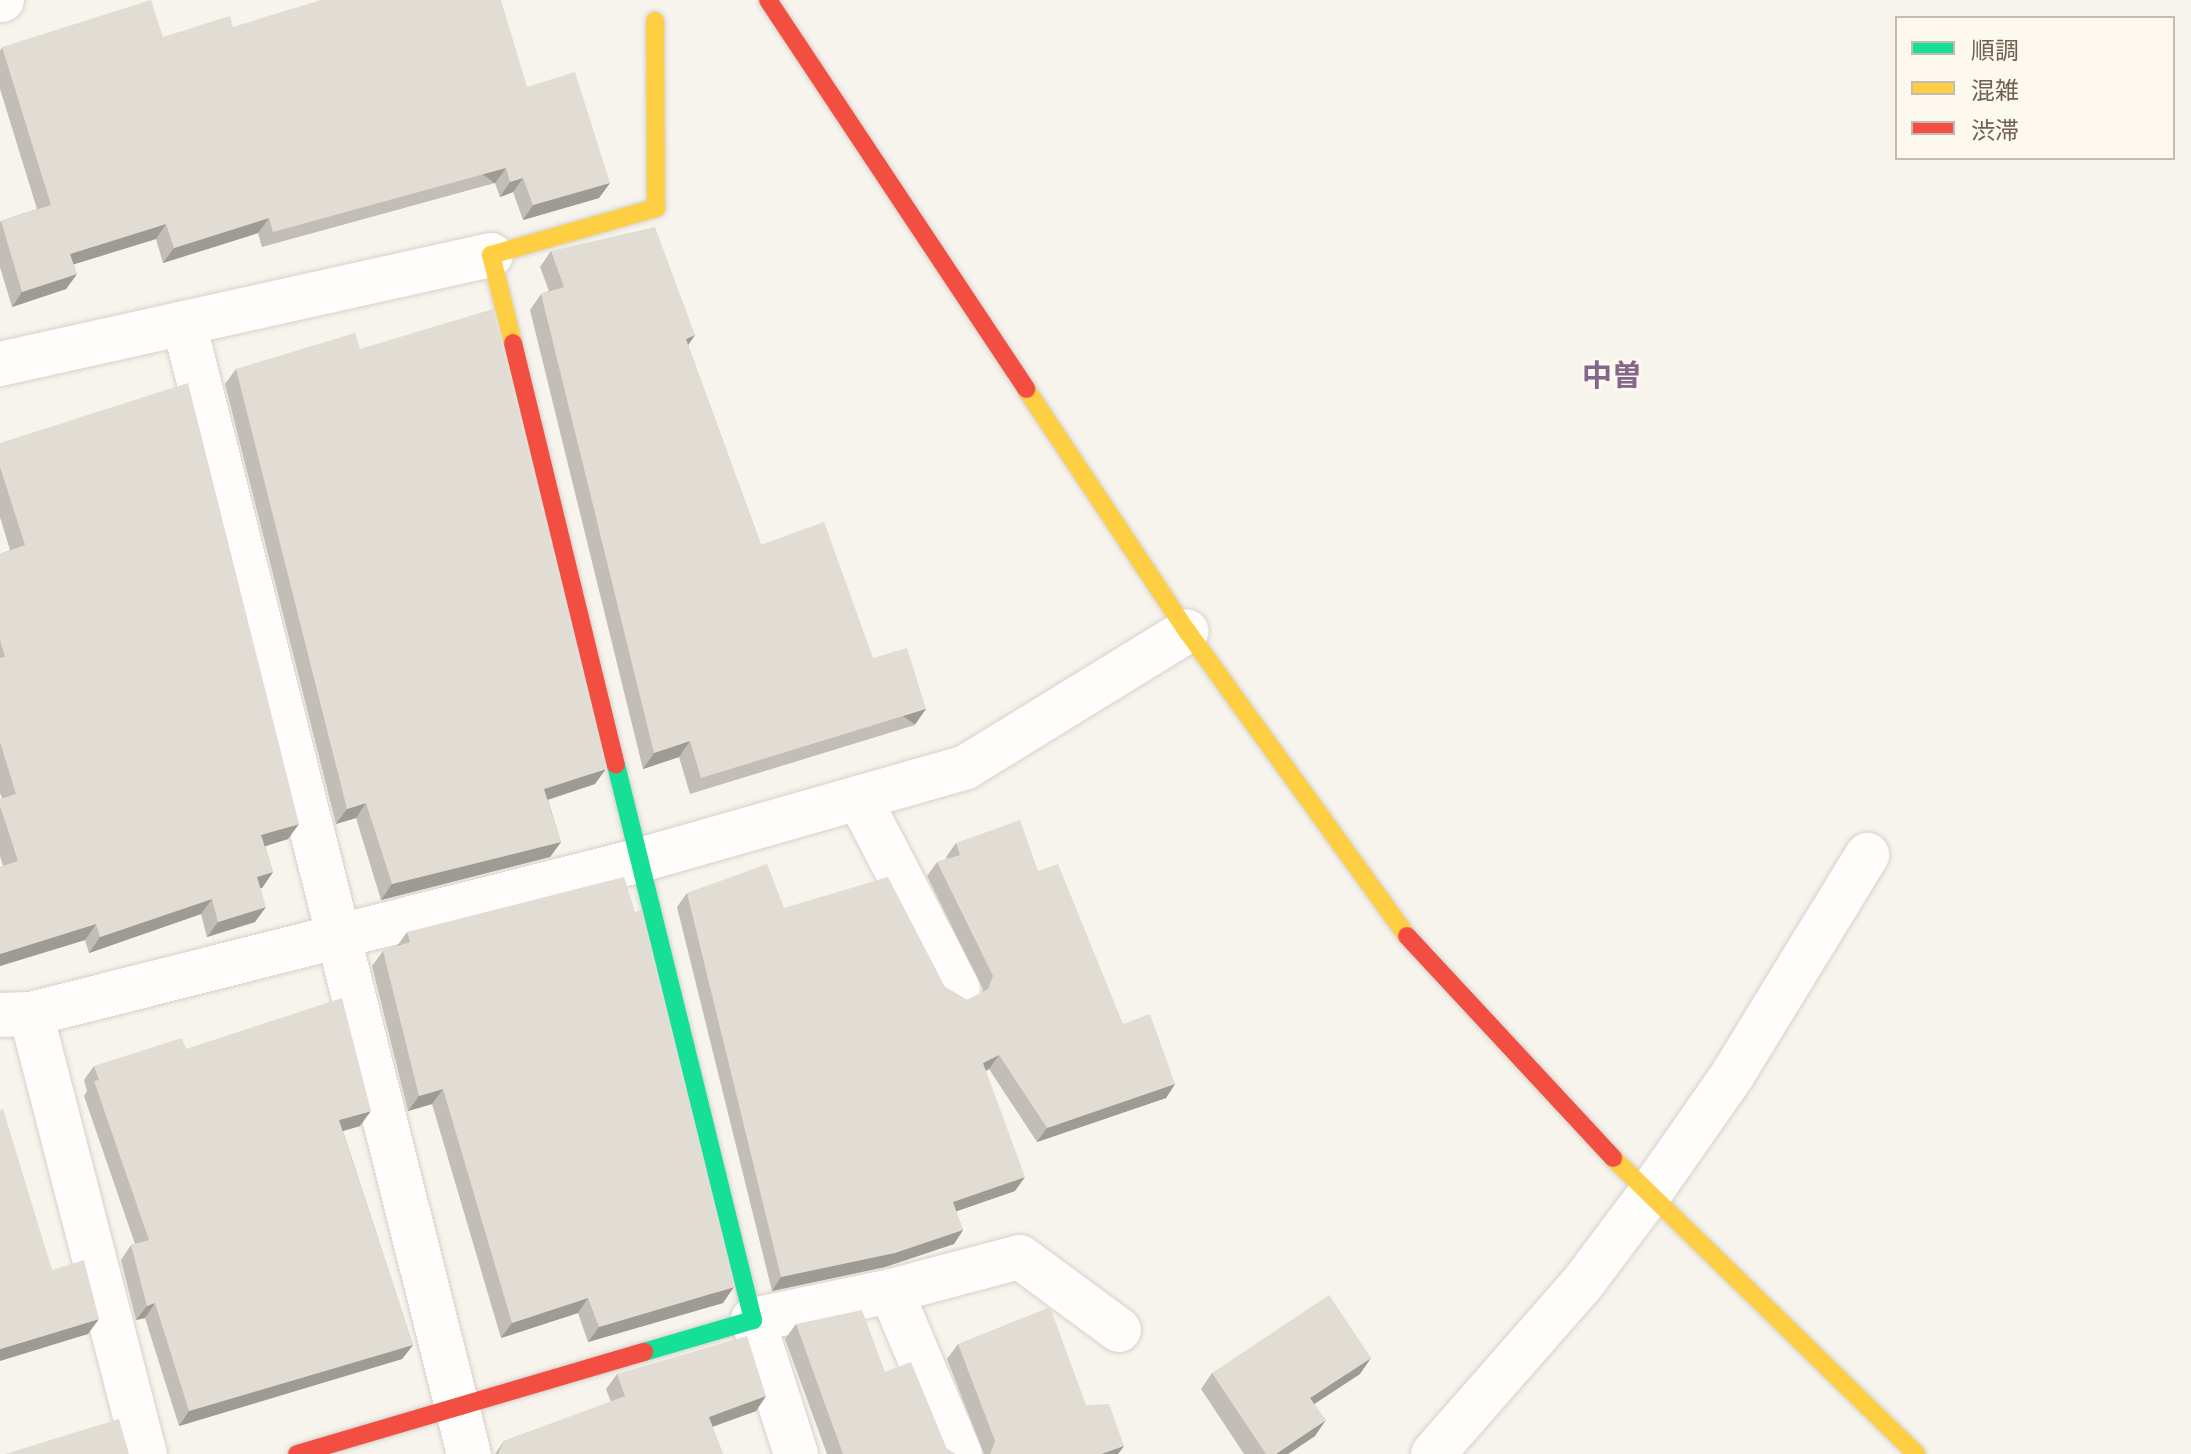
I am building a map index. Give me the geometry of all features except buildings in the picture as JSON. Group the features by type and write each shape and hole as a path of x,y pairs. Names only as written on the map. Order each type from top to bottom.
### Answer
{"street":[{"path":"768,0 1187,631 1397,925 1648,1196 1916,1454"},
{"path":"0,364 491,255 656,208 655,21"},
{"path":"491,255 637,861 753,1320 796,1454"},
{"path":"184,323 341,935 469,1454"},
{"path":"145,1454 15,1014 637,861 966,767 1187,631"},
{"path":"859,798 958,989"},
{"path":"1433,1454 1582,1284 1648,1196 1733,1074 1867,855"},
{"path":"297,1454 753,1320 891,1291 1020,1257 1119,1330"},
{"path":"891,1291 960,1454"}],"traffic: fast":[{"path":"616,765 753,1320 644,1352"}],"traffic: slow":[{"path":"513,343 491,255 656,208 655,21"},
{"path":"1026,389 1187,631 1407,936"},
{"path":"1613,1158 1916,1454"}],"traffic: jam":[{"path":"768,0 1026,389"},
{"path":"513,343 616,765"},
{"path":"1407,936 1613,1158"},
{"path":"297,1454 644,1352"}],"district":[{"name":"中曽","path":"1612,376"}]}
